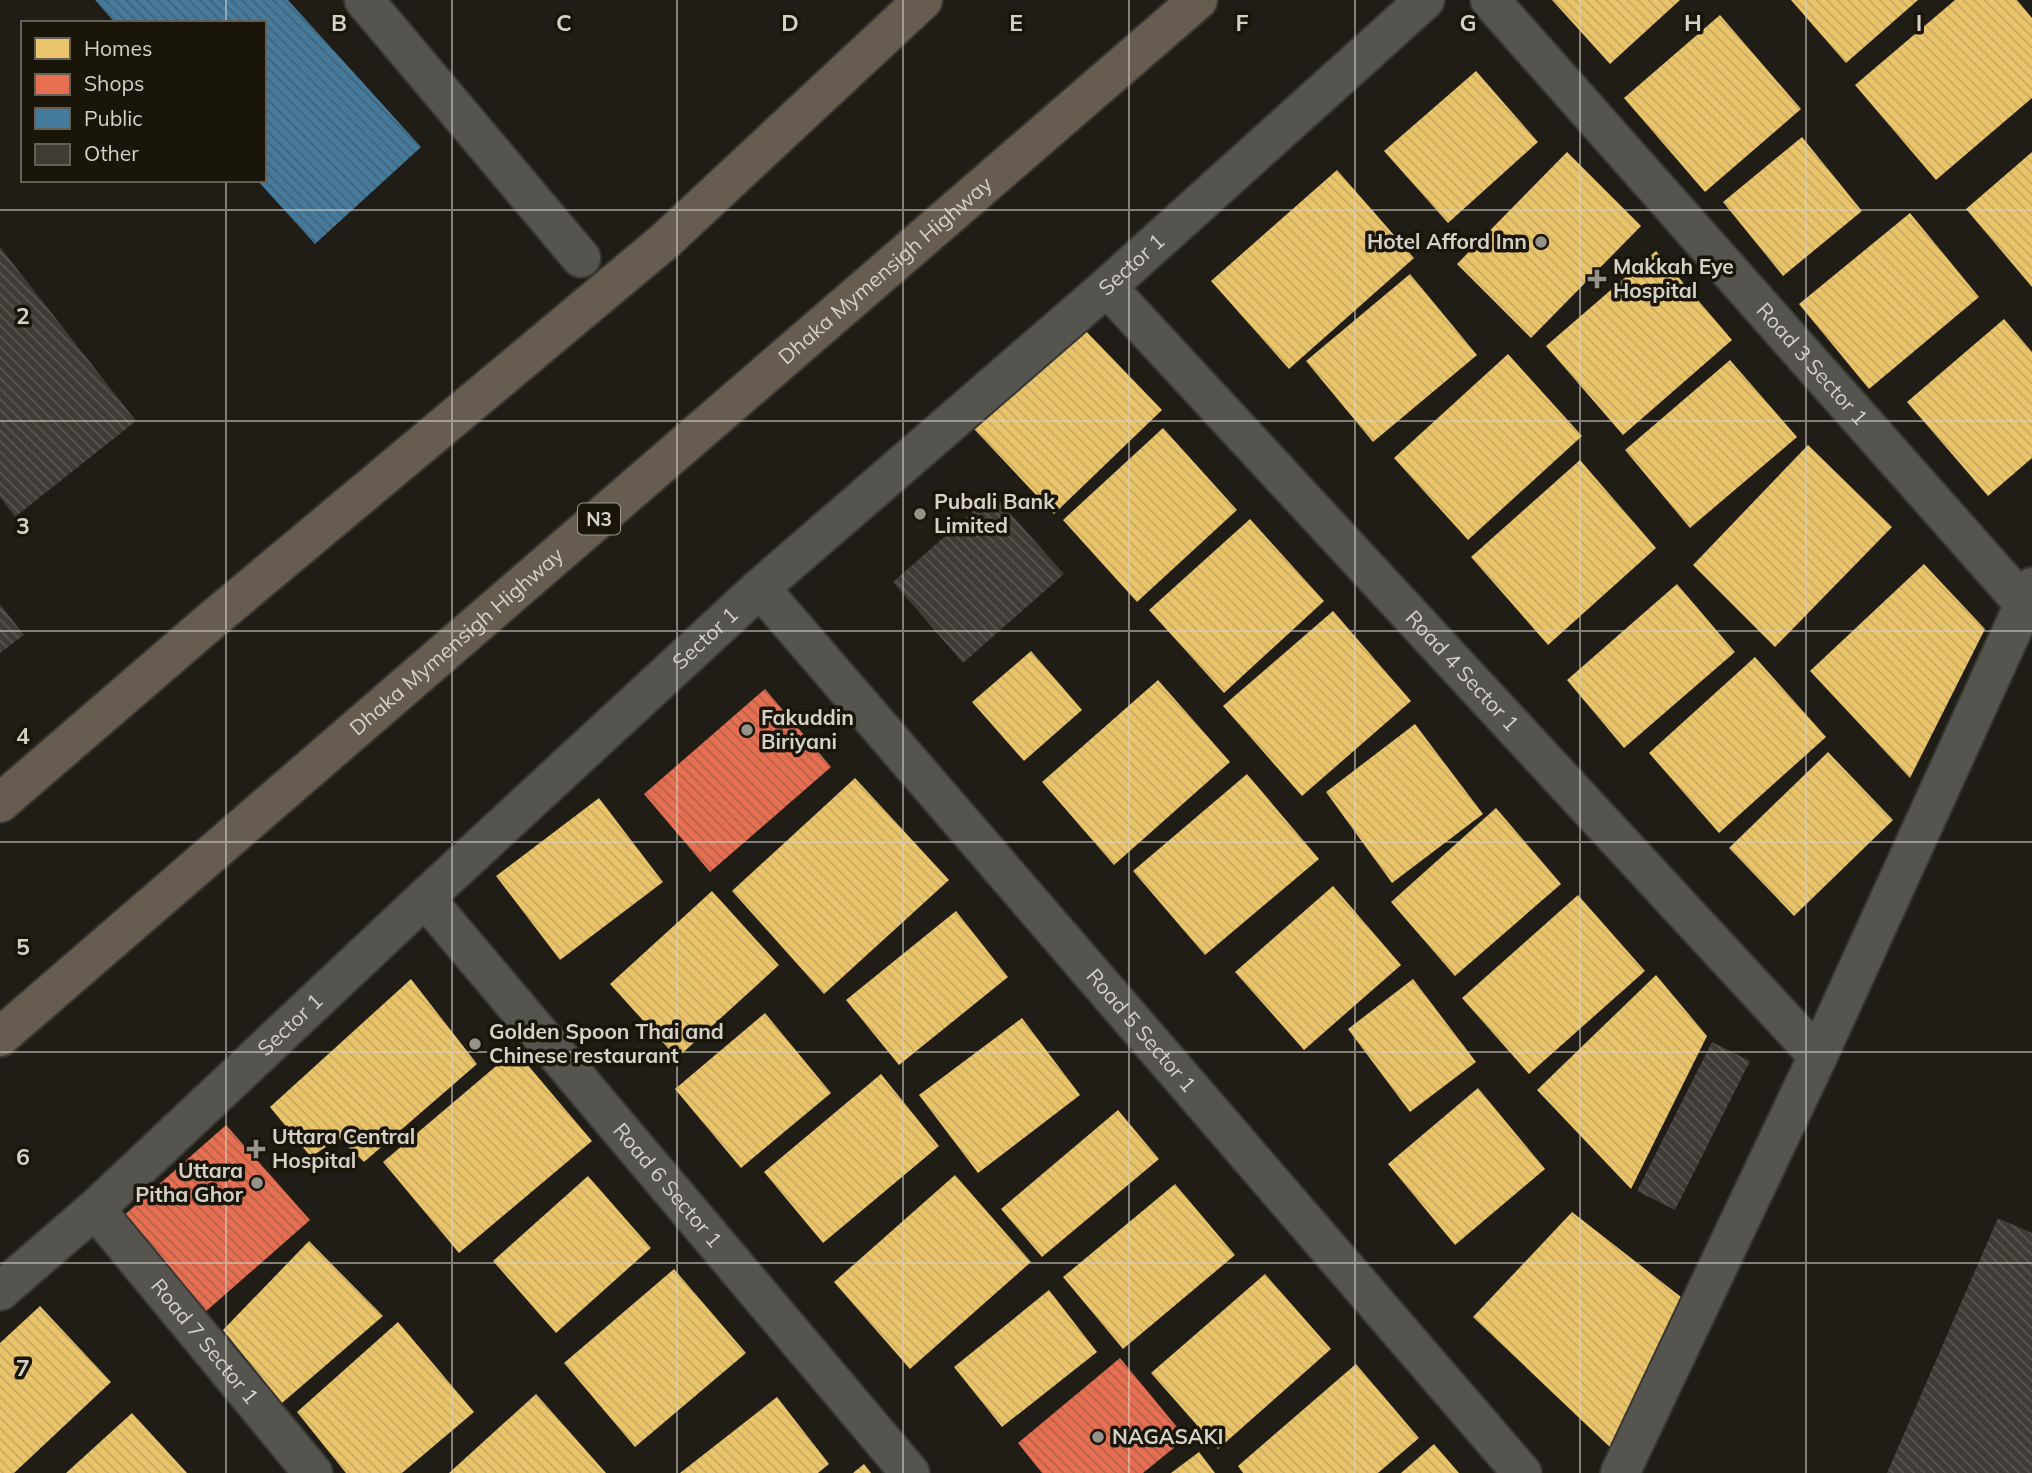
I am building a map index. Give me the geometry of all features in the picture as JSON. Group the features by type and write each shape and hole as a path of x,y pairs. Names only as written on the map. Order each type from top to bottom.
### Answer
{"highway":[{"path":"0,803 212,620 666,240 923,0"},
{"name":"Dhaka Mymensigh Highway","path":"0,1037 1198,0"}],"street":[{"path":"364,0 552,223"},
{"name":"Sector 1","path":"0,1291 95,1209 760,588 1107,286 1425,0"},
{"name":"Road 3 Sector 1","path":"1490,0 2028,596"},
{"name":"Road 4 Sector 1","path":"1107,286 1818,1056"},
{"name":"Road 5 Sector 1","path":"760,588 1522,1473"},
{"path":"1620,1473 1818,1056 2028,596"},
{"name":"Road 6 Sector 1","path":"425,898 910,1473"},
{"name":"Road 7 Sector 1","path":"95,1209 313,1473"}],"building: Homes":[{"path":"1552,0 1680,0 1610,64"},
{"path":"1791,0 1918,0 1846,63"},
{"path":"1955,0 2017,0 2032,18 2032,98 1936,180 1855,85"},
{"path":"1720,15 1801,109 1705,192 1624,98"},
{"path":"1476,71 1538,142 1448,223 1384,151"},
{"path":"1802,137 1862,211 1783,276 1723,202"},
{"name":"Hotel Afford Inn","path":"1567,152 1641,226 1531,338 1457,264"},
{"path":"2032,152 2032,287 1966,209"},
{"path":"1337,170 1414,258 1289,369 1211,281"},
{"path":"1910,213 1979,297 1869,389 1799,304"},
{"path":"1656,251 1732,340 1623,435 1546,346"},
{"path":"1410,274 1477,355 1373,442 1306,361"},
{"path":"2004,319 2032,352 2032,458 1988,496 1907,402"},
{"path":"1081,326 1162,410 1054,514 974,429"},
{"path":"1508,354 1582,436 1468,540 1394,458"},
{"path":"1730,360 1797,437 1690,528 1625,450"},
{"path":"1163,428 1237,510 1137,602 1063,520"},
{"path":"1808,445 1892,527 1775,647 1693,565"},
{"path":"1580,460 1656,548 1548,645 1471,557"},
{"path":"1250,519 1324,601 1224,693 1149,610"},
{"path":"1924,564 1985,629 1910,778 1810,671"},
{"path":"1677,584 1735,652 1624,748 1567,680"},
{"path":"1333,611 1411,701 1302,796 1223,706"},
{"path":"1031,651 1082,710 1024,761 972,702"},
{"path":"1755,657 1826,737 1719,833 1649,753"},
{"path":"1158,680 1230,762 1114,865 1042,782"},
{"path":"1415,724 1483,814 1392,883 1326,792"},
{"path":"1828,752 1893,820 1794,916 1729,848"},
{"path":"1247,774 1319,859 1205,955 1133,871"},
{"path":"855,778 949,880 824,994 732,891"},
{"path":"599,798 663,882 560,960 496,876"},
{"path":"1496,808 1561,884 1455,976 1391,902"},
{"path":"1333,886 1401,965 1304,1050 1235,972"},
{"path":"712,891 779,965 677,1058 610,984"},
{"path":"1578,895 1645,971 1529,1074 1462,998"},
{"path":"956,911 1008,977 899,1065 846,1000"},
{"path":"1656,975 1707,1036 1631,1189 1537,1090"},
{"path":"411,979 477,1064 364,1162 339,1138 311,1157 270,1107"},
{"path":"1413,979 1476,1062 1410,1112 1348,1029"},
{"path":"765,1013 831,1093 741,1168 675,1089"},
{"path":"1022,1018 1080,1095 978,1173 919,1095"},
{"path":"515,1050 592,1141 459,1253 383,1162"},
{"path":"881,1074 939,1146 823,1243 764,1172"},
{"path":"1478,1088 1545,1169 1455,1245 1388,1164"},
{"path":"1118,1110 1159,1159 1042,1257 1001,1209"},
{"path":"955,1175 1031,1262 910,1369 834,1282"},
{"path":"588,1176 651,1248 556,1333 493,1261"},
{"path":"1175,1184 1235,1255 1123,1349 1063,1277"},
{"path":"1572,1212 1690,1304 1613,1450 1473,1317"},
{"path":"309,1241 383,1316 282,1403 223,1330"},
{"path":"674,1269 746,1353 635,1447 564,1363"},
{"path":"1265,1274 1331,1349 1218,1449 1151,1373"},
{"path":"1049,1290 1097,1352 1002,1427 954,1367"},
{"path":"40,1306 111,1382 14,1473 0,1473 0,1343"},
{"path":"398,1322 474,1412 402,1473 346,1473 297,1412"},
{"path":"1356,1364 1419,1438 1378,1473 1243,1473 1238,1466"},
{"path":"536,1394 606,1473 449,1473"},
{"path":"777,1397 829,1464 818,1473 680,1473"},
{"path":"132,1413 187,1473 66,1473"},
{"path":"1434,1444 1459,1473 1401,1473"},
{"path":"1199,1452 1215,1473 1171,1473"},
{"path":"864,1464 871,1473 853,1473"}],"building: Shops":[{"path":"765,689 831,767 710,872 644,794"},
{"path":"226,1125 310,1220 204,1313 121,1218"},
{"path":"1120,1358 1186,1438 1143,1473 1042,1473 1018,1443"}],"building: Public":[{"path":"95,0 288,0 421,147 315,244 259,182 266,182 266,21 113,21"}],"building: Other":[{"path":"0,247 136,421 15,517 0,497"},
{"path":"993,494 1064,574 963,663 893,582"},
{"path":"0,604 24,635 0,653"},
{"path":"1712,1042 1750,1061 1675,1210 1637,1191"},
{"path":"1998,1218 2032,1233 2032,1473 1887,1473"}],"place":[{"name":"Hotel Afford Inn","path":"1541,242"},
{"name":"Makkah Eye Hospital","path":"1597,279"},
{"name":"Pubali Bank Limited","path":"920,514"},
{"name":"Fakuddin Biriyani","path":"747,730"},
{"name":"Golden Spoon Thai and Chinese restaurant","path":"475,1044"},
{"name":"Uttara Central Hospital","path":"256,1149"},
{"name":"Uttara Pitha Ghor","path":"257,1183"},
{"name":"NAGASAKI","path":"1098,1437"}]}
